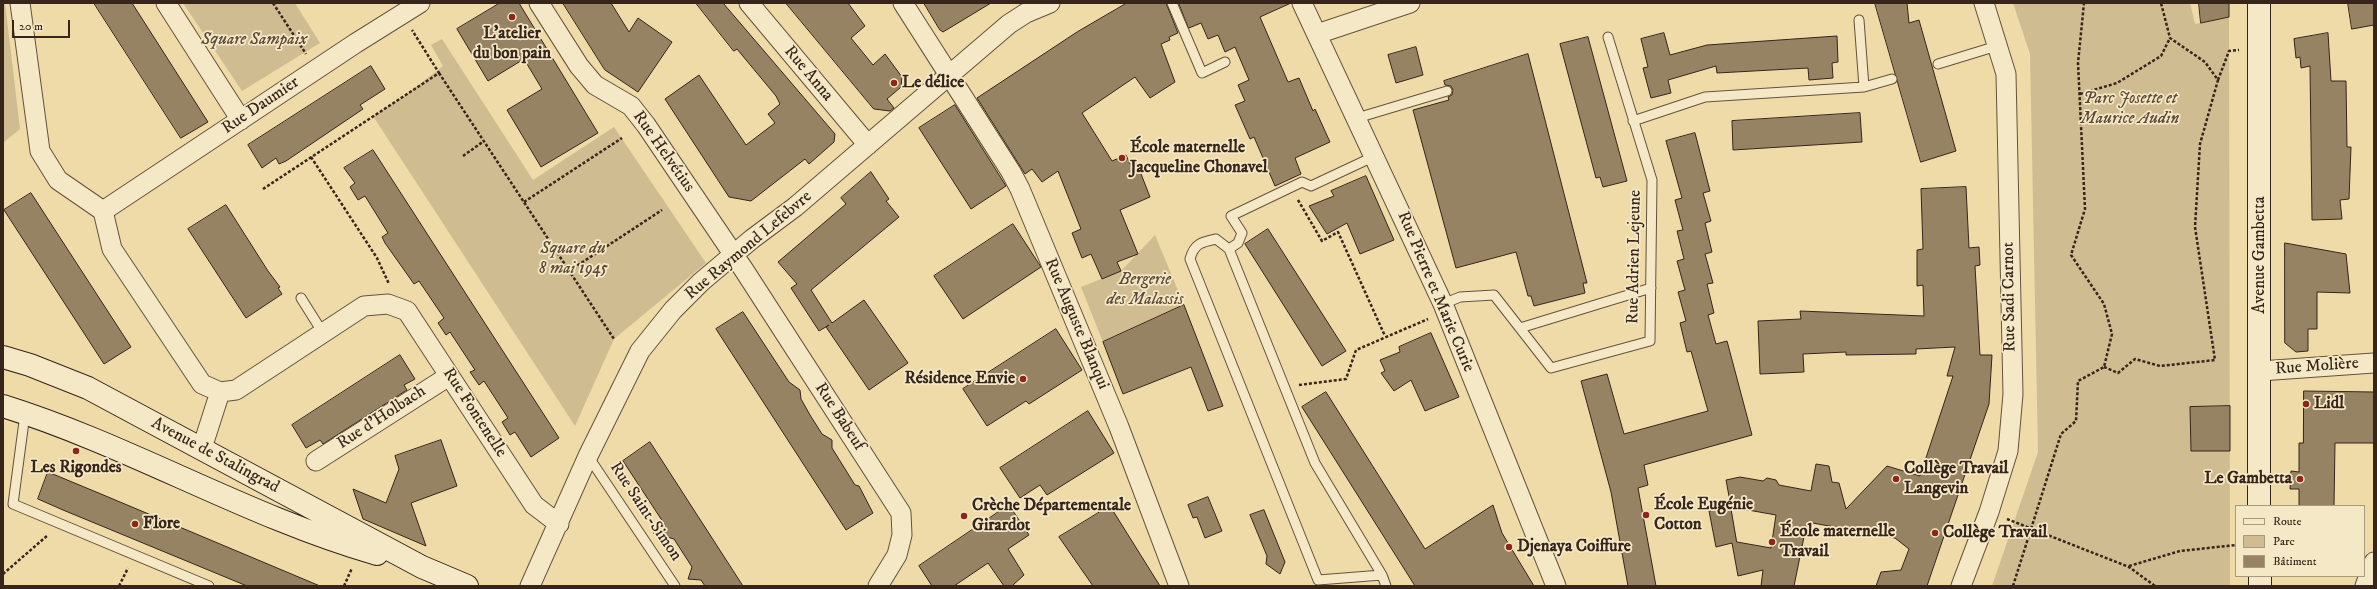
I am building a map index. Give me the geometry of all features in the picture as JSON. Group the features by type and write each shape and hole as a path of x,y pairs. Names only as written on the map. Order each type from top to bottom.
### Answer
{"main road":[{"name":"Avenue Gambetta","path":"2259,3 2259,505"},
{"name":"Avenue de Stalingrad","path":"3,357 30,365 88,388 202,448 422,568"},
{"name":"Avenue de Stalingrad","path":"3,406 26,413 318,535 422,568 467,586"}],"street":[{"path":"20,3 40,152 58,180 103,211 112,249 202,384 220,392 236,390 364,306 394,306"},
{"path":"166,3 241,120"},
{"name":"Rue Daumier","path":"103,211 317,69 420,3"},
{"name":"Rue Helvétius","path":"539,3 583,71 595,85 631,106 646,124 733,255"},
{"name":"Rue Anna","path":"749,3 868,145"},
{"name":"Rue Auguste Blanqui","path":"903,3 1020,189 1119,427 1179,586"},
{"name":"Rue Raymond Lefebvre","path":"530,586 559,524 588,456 640,351 673,310 701,282 795,207 1009,24 1026,13 1050,3"},
{"name":"Rue Pierre et Marie Curie","path":"1302,3 1375,156 1443,304 1556,586"},
{"path":"1317,34 1410,3"},
{"name":"Rue Sadi Carnot","path":"1961,586 1989,512 2008,451 2013,394 2006,74 1984,3"},
{"name":"Rue Babeuf","path":"733,255 901,513 902,536 897,555 878,586"},
{"name":"Rue Fontenelle","path":"394,306 407,311 534,505 559,524"},
{"name":"Rue Molière","path":"2260,371 2374,363"},
{"name":"Rue d'Holbach","path":"316,461 449,376"},
{"path":"202,448 220,392"},
{"path":"2365,586 2374,562"}],"lane":[{"path":"1172,3 1202,73 1225,62"},
{"path":"1859,20 1864,87"},
{"name":"Rue Adrien Lejeune","path":"1443,304 1460,297 1494,295 1551,368 1650,340 1652,180 1608,37"},
{"path":"1938,64 1997,46"},
{"path":"1633,121 1705,97 1864,87 1892,79"},
{"path":"1357,118 1447,91"},
{"path":"1229,249 1238,243 1242,233 1231,216 1302,182 1311,186 1375,156"},
{"path":"1382,575 1318,580 1190,260 1192,249 1199,242 1216,239 1229,249 1315,463 1382,575 1386,586"},
{"path":"1520,328 1651,288"},
{"path":"301,298 324,333"},
{"path":"26,413 13,504 209,586"},
{"name":"Rue Saint-Simon","path":"588,456 675,586"}],"path":[{"path":"273,3 317,69"},
{"path":"2013,586 2061,434 2076,421 2078,381 2104,367 2112,334 2104,304 2071,255 2085,209 2078,63 2084,3"},
{"path":"2080,94 2117,83 2162,56 2170,38 2161,3"},
{"path":"402,14 439,73 614,339"},
{"path":"2170,38 2204,62 2218,80"},
{"path":"2104,367 2118,373 2135,359 2160,366 2215,360 2195,227 2200,144 2218,80 2229,51 2259,49"},
{"path":"263,189 439,73"},
{"path":"524,202 622,138"},
{"path":"463,156 484,140"},
{"path":"311,157 377,258 394,306"},
{"path":"1291,187 1322,241 1338,232 1385,336"},
{"path":"569,271 662,210"},
{"path":"1284,387 1346,380 1356,350 1385,336 1426,320"},
{"path":"1989,512 2129,566 2155,586"},
{"path":"3,574 61,524"},
{"path":"2129,566 2180,551 2235,545"},
{"path":"119,586 134,554"}],"green space":[{"path":"3,3 5,3 20,129 4,142 3,148"},
{"name":"Square Sampaix","path":"183,3 295,3 320,43 242,91"},
{"name":"Parc Josette et Maurice Audin","path":"2013,3 2190,3 2195,24 2229,17 2230,586 1992,586 2038,452 2030,54"},
{"name":"Square du 8 mai 1945","path":"442,39 533,180 614,127 706,263 614,339 575,426 373,116 403,97 443,66 431,45"},
{"name":"Bergerie des Malassis","path":"1155,235 1184,305 1103,342 1081,287 1121,271"}],"building":[{"path":"94,3 132,3 208,122 181,138"},
{"path":"500,3 519,3 598,133 541,167 507,110 542,89 524,59 488,81 457,29"},
{"path":"563,3 611,3 629,32 638,18 672,42 638,92 605,70"},
{"path":"696,3 723,3 835,134 834,142 809,164 805,159 751,201 729,197 665,99 699,75 746,145 775,123 768,114 780,104 776,96 737,49 734,51"},
{"path":"786,3 848,3 865,26 851,38 873,65 885,54 902,77 901,87 887,99 894,108 890,111 874,109"},
{"path":"924,3 991,3 943,32 940,30"},
{"path":"1127,3 1166,3 1178,33 1169,37 1170,40 1161,44 1175,82 1150,98 1135,77 1082,113 1112,161 1126,155 1130,164 1136,161 1150,197 1120,210 1138,254 1117,262 1121,271 1102,279 1091,254 1082,258 1072,233 1081,229 1058,171 1042,182 1032,169 1025,174 977,98 1077,32"},
{"path":"1179,3 1291,3 1260,17 1288,82 1299,78 1313,111 1315,109 1330,142 1295,158 1301,174 1275,186 1254,137 1250,139 1235,105 1245,101 1238,85 1249,80 1235,47 1225,52 1218,35 1208,39 1201,23 1189,28"},
{"path":"1875,3 1907,3 1909,23 1919,20 1956,151 1921,162"},
{"path":"2199,3 2229,3 2229,17 2201,23"},
{"path":"2348,3 2374,3 2374,25 2352,29"},
{"path":"1664,33 1670,55 1707,45 1837,36 1838,62 1832,63 1833,78 1809,80 1808,68 1717,73 1716,66 1668,80 1671,93 1651,98 1643,68 1648,67 1641,39"},
{"path":"2328,33 2331,81 2346,81 2347,147 2351,147 2349,199 2340,200 2342,219 2312,220 2310,66 2301,68 2300,57 2296,58 2294,39"},
{"path":"1588,37 1627,181 1603,187 1600,177 1596,178 1560,44"},
{"path":"1416,47 1423,75 1396,83 1388,55"},
{"path":"1528,54 1587,283 1583,283 1585,293 1534,306 1531,296 1528,296 1516,252 1456,268 1413,110 1449,100 1448,97 1452,95 1453,90 1451,86 1445,85 1444,81"},
{"path":"371,66 385,89 360,105 363,109 286,161 279,164 276,158 262,168 248,145"},
{"path":"955,105 1006,186 971,209 919,128"},
{"path":"1860,113 1862,142 1733,150 1732,121"},
{"path":"1695,133 1710,191 1703,193 1711,221 1705,223 1712,252 1705,254 1713,283 1707,284 1714,313 1708,315 1716,344 1727,341 1752,435 1644,465 1648,485 1638,488 1656,586 1628,586 1611,492 1581,381 1607,374 1624,434 1708,411 1691,351 1687,352 1680,323 1686,321 1678,292 1685,290 1677,261 1684,259 1677,231 1683,230 1675,200 1682,198 1666,141"},
{"path":"373,150 559,438 531,457 515,432 510,435 502,422 508,418 484,381 479,385 470,372 475,370 450,332 446,335 438,323 444,318 419,281 414,284 385,243 382,237 388,233 365,196 358,200 350,187 355,183 344,168"},
{"path":"871,172 889,199 886,201 899,217 811,290 832,323 864,300 908,363 869,390 826,327 829,325 819,331 791,288 797,284 778,262 846,204 841,198"},
{"path":"1366,176 1394,240 1360,254 1347,223 1327,234 1309,206 1334,196 1331,191"},
{"path":"1966,187 1969,248 1979,247 1980,265 1975,266 1980,355 1992,355 1989,404 1927,586 1876,586 1881,572 1901,570 1909,549 1895,538 1807,522 1794,586 1761,586 1763,570 1738,576 1732,543 1716,547 1709,511 1731,507 1726,480 1740,477 1763,481 1767,478 1776,480 1779,485 1811,491 1816,464 1829,466 1832,482 1839,483 1846,509 1887,466 1920,476 1953,376 1947,376 1955,347 1916,349 1916,354 1846,355 1846,352 1803,354 1804,372 1760,374 1758,321 1801,319 1800,311 1924,316 1923,285 1917,286 1917,250 1923,249 1921,189","holes":["1731,507 1776,515 1771,548 1737,542"]},
{"path":"31,193 131,347 104,364 4,210"},
{"path":"226,205 268,271 280,287 278,288 282,294 246,318 188,229"},
{"path":"1013,224 1041,267 963,319 934,276"},
{"path":"1268,229 1346,351 1322,366 1245,244"},
{"path":"2285,243 2346,254 2350,293 2317,292 2317,329 2308,329 2308,351 2296,352 2285,343"},
{"path":"1184,305 1223,406 1208,411 1191,367 1123,394 1103,342"},
{"path":"743,312 789,382 800,390 801,399 810,415 822,434 832,440 832,448 855,485 859,486 873,513 846,530 716,329"},
{"name":"Résidence Envie","path":"1056,329 1082,370 1029,404 1026,401 987,426 963,389"},
{"path":"1431,333 1459,397 1425,411 1411,380 1394,391 1381,373 1385,371 1380,360 1400,352 1399,347"},
{"path":"400,355 415,379 404,385 407,390 323,444 320,440 306,448 292,425"},
{"path":"2304,391 2374,392 2374,443 2335,443 2334,505 2299,505 2299,489 2290,489 2291,471 2299,472 2299,443 2303,443"},
{"path":"1326,392 1425,549 1493,505 1502,533 1534,586 1415,586 1302,407"},
{"path":"2230,406 2230,451 2191,451 2190,407"},
{"path":"1088,411 1114,453 1047,495 1040,485 1020,498 1000,468"},
{"path":"441,440 457,486 411,503 426,546 363,519 353,489 386,503 399,469 395,456"},
{"path":"650,442 743,586 705,586 701,580 688,579 692,567 674,539 653,533 665,525 623,461"},
{"name":"Flore","path":"48,472 320,586 247,586 63,510 38,499"},
{"path":"1208,497 1222,531 1205,538 1197,517 1193,518 1188,505"},
{"path":"1009,505 1029,535 1008,549 1024,575 1012,586 1004,586 988,563 954,586 932,586 919,566"},
{"path":"1110,506 1160,586 1093,586 1059,537"},
{"path":"1264,510 1285,562 1280,574 1266,564 1267,556 1250,515"}],"place":[{"name":"L'atelier du bon pain","path":"512,17"},
{"name":"Le délice","path":"894,83"},
{"name":"École maternelle Jacqueline Chonavel","path":"1122,158"},
{"name":"Résidence Envie","path":"1023,379"},
{"name":"Lidl","path":"2306,404"},
{"name":"Les Rigondes","path":"76,451"},
{"name":"Collège Travail Langevin","path":"1896,479"},
{"name":"Le Gambetta","path":"2300,479"},
{"name":"École Eugénie Cotton","path":"1646,515"},
{"name":"Crèche Départementale Girardot","path":"964,516"},
{"name":"Flore","path":"135,524"},
{"name":"Collège Travail","path":"1935,533"},
{"name":"École maternelle Travail","path":"1772,542"},
{"name":"Djenaya Coiffure","path":"1509,547"}]}
